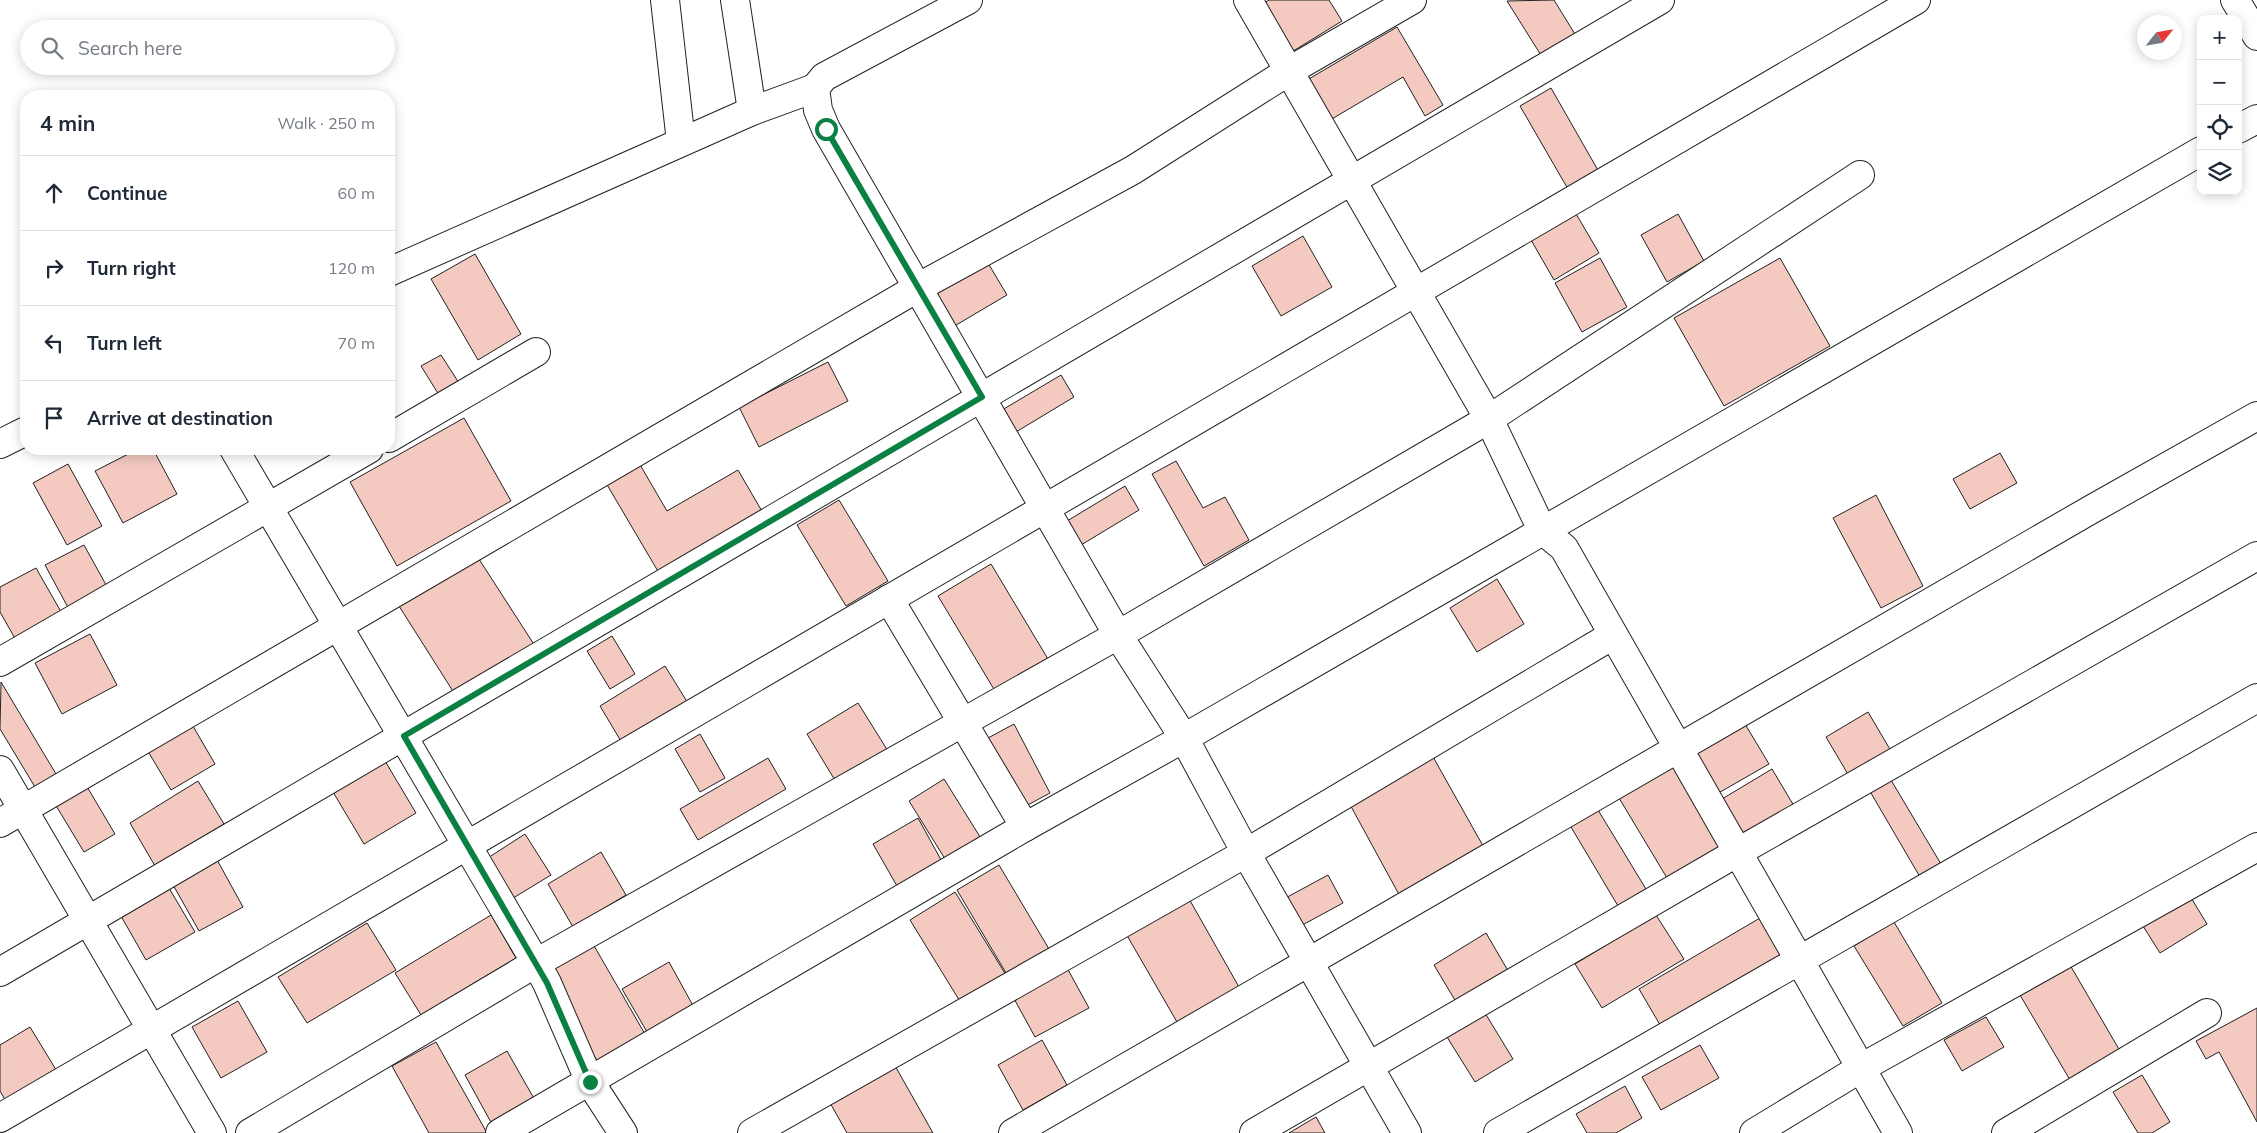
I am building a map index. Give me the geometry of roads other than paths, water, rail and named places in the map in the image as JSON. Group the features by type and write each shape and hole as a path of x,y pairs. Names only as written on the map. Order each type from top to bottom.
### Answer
{"street":[{"path":"664,0 681,142"},
{"path":"735,0 752,111"},
{"path":"395,269 752,111 815,88 824,77 968,0"},
{"path":"1248,0 1489,419 1542,530 1564,548 1898,1133"},
{"path":"0,823 919,287 1133,170 1289,71 1412,0"},
{"path":"0,972 1660,0"},
{"path":"0,1118 1916,0"},
{"path":"2234,0 2257,36"},
{"path":"815,88 818,110 826,129 919,287 1118,635 1184,738 1246,854 1407,1133"},
{"path":"2242,127 2257,119"},
{"path":"500,1133 1025,827 1184,738 2197,153"},
{"path":"250,1133 536,963 1118,635 1489,419 1860,175"},
{"path":"395,434 536,352"},
{"path":"1013,1133 2257,416"},
{"path":"0,444 20,434"},
{"path":"237,455 536,963 547,983 590,1082 624,1133"},
{"path":"0,662 360,455"},
{"path":"1254,1133 1738,852 2257,556"},
{"path":"889,599 1025,827"},
{"path":"752,1133 1246,854 1614,635"},
{"path":"1498,1133 2257,698"},
{"path":"0,770 212,1133"},
{"path":"1754,1133 1862,1068 2257,847"},
{"path":"2006,1133 2207,1013"}]}
